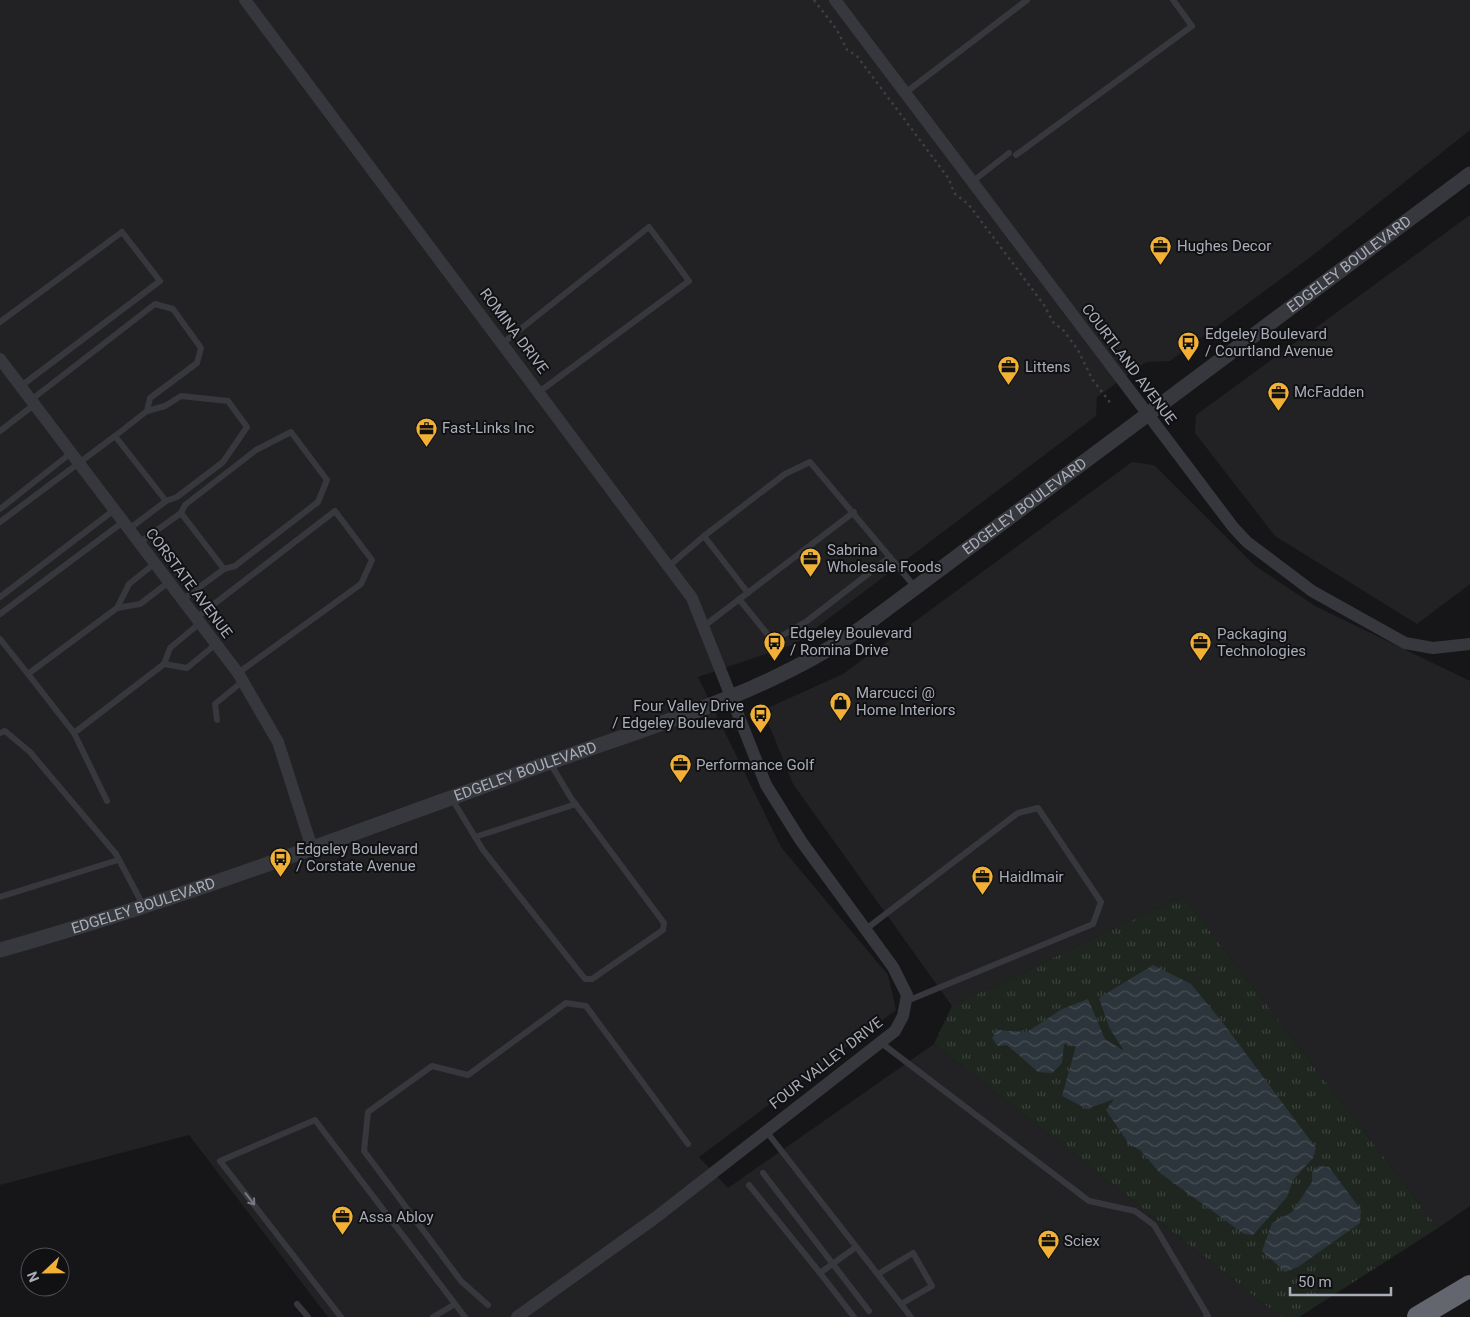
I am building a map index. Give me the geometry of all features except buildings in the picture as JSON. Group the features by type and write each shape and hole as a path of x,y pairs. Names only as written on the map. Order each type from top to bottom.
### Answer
{"highway":[{"path":"1418,1317 1470,1286"}],"street":[{"name":"ROMINA DRIVE","path":"245,0 670,565 692,598 732,696"},
{"name":"COURTLAND AVENUE","path":"835,0 1233,528 1247,542 1312,590 1405,643 1433,648 1470,644"},
{"name":"EDGELEY BOULEVARD","path":"0,949 56,935 312,848 732,696 822,655 916,588 1470,174"},
{"name":"CORSTATE AVENUE","path":"0,359 240,677 278,742 312,848"},
{"path":"732,696 766,785 801,841 893,967 907,995 906,1002"},
{"name":"FOUR VALLEY DRIVE","path":"517,1317 655,1218 895,1031 903,1016 906,1002"}],"lane":[{"path":"905,93 1027,0"},
{"path":"1016,155 1192,26 1173,0"},
{"path":"972,182 1008,153"},
{"path":"503,343 649,227 689,281 539,392"},
{"path":"0,322 122,232 160,281 21,386"},
{"path":"0,431 33,402 155,304 173,309 202,348 197,363 150,398 147,411"},
{"path":"0,509 74,458 115,436 147,411 165,406 181,396 228,401 247,427 223,462 177,497 166,501 126,526 0,614"},
{"path":"139,543 181,513 185,505 256,450 291,432 327,480 318,502 235,566 224,569 182,600"},
{"path":"115,436 166,501"},
{"path":"0,522 74,458"},
{"path":"670,565 704,536 785,474 810,462 916,588"},
{"path":"0,597 114,510"},
{"path":"74,733 164,664 170,648 198,620 335,511 372,560 361,584 240,677 215,704 217,720"},
{"path":"704,626 854,512"},
{"path":"181,513 224,569"},
{"path":"704,536 748,593"},
{"path":"740,599 773,641 807,621 890,557"},
{"path":"117,608 129,584 154,564"},
{"path":"28,674 117,608 140,604 168,582"},
{"path":"0,639 74,733 107,801"},
{"path":"164,664 187,668 216,644"},
{"path":"0,733 5,731 30,752 118,860 143,906"},
{"path":"451,798 475,837 585,979 592,979 663,930 664,923 576,804 549,762"},
{"path":"475,837 576,804"},
{"path":"866,929 1018,813 1038,808 1101,902 1093,924 906,1002"},
{"path":"0,897 118,860"},
{"path":"488,1305 461,1281 364,1151 368,1112 432,1066 468,1075 566,1003 586,1006 688,1144"},
{"path":"880,1042 1090,1201 1136,1210 1154,1225 1208,1316 1206,1317"},
{"path":"341,1317 220,1161 315,1120 465,1317"},
{"path":"766,1130 911,1317"},
{"path":"763,1174 869,1310"},
{"path":"749,1185 854,1317"},
{"path":"820,1274 856,1247"},
{"path":"878,1274 913,1253 932,1286 901,1304"},
{"path":"297,1304 308,1317"},
{"path":"433,1317 455,1304"}],"path":[{"path":"814,0 837,30 847,50 857,56 949,179 954,193 969,205 1044,305 1053,322 1064,331 1078,350 1092,379 1112,405"}],"shaded area":[{"path":"0,0 1470,0 1470,130 1312,256 1170,361 1146,362 1097,397 1096,416 795,644 698,677 781,847 888,975 896,1010 699,1157 728,1188 934,1044 1281,1317 328,1317 189,1135 0,1185"},
{"path":"1470,215 1470,584 1417,624 1275,536 1195,433 1196,415"},
{"path":"1132,462 1154,465 1254,565 1315,606 1470,681 1470,1206 1438,1228 1183,896 952,1006 793,784 763,710 843,674"}],"green space":[{"path":"1183,896 1438,1228 1299,1317 1281,1317 934,1044 952,1006"}],"water":[{"path":"1153,965 1191,984 1223,1023 1316,1148 1313,1158 1293,1180 1287,1197 1253,1235 1244,1234 1160,1173 1140,1150 1129,1144 1106,1110 1114,1099 1087,1109 1062,1096 1076,1046 1064,1044 1062,1063 1052,1073 1038,1072 1007,1045 998,1046 992,1038 997,1030 1027,1032 1062,1009 1088,999 1105,1039 1124,1051 1109,1027 1099,998"},
{"path":"1319,1166 1329,1167 1361,1210 1360,1223 1298,1267 1285,1272 1262,1251 1272,1223 1292,1212 1312,1182 1312,1172"}],"place":[{"name":"Hughes Decor","path":"1161,265"},
{"name":"Edgeley Boulevard / Courtland Avenue","path":"1189,362"},
{"name":"Littens","path":"1009,386"},
{"name":"McFadden","path":"1278,411"},
{"name":"Fast-Links Inc","path":"426,447"},
{"name":"Sabrina Wholesale Foods","path":"811,578"},
{"name":"Edgeley Boulevard / Romina Drive","path":"774,661"},
{"name":"Packaging Technologies","path":"1201,662"},
{"name":"Marcucci @ Home Interiors","path":"840,721"},
{"name":"Four Valley Drive / Edgeley Boulevard","path":"760,734"},
{"name":"Performance Golf","path":"680,784"},
{"name":"Edgeley Boulevard / Corstate Avenue","path":"280,877"},
{"name":"Haidlmair","path":"983,896"},
{"name":"Assa Abloy","path":"343,1236"},
{"name":"Sciex","path":"1048,1260"}]}
